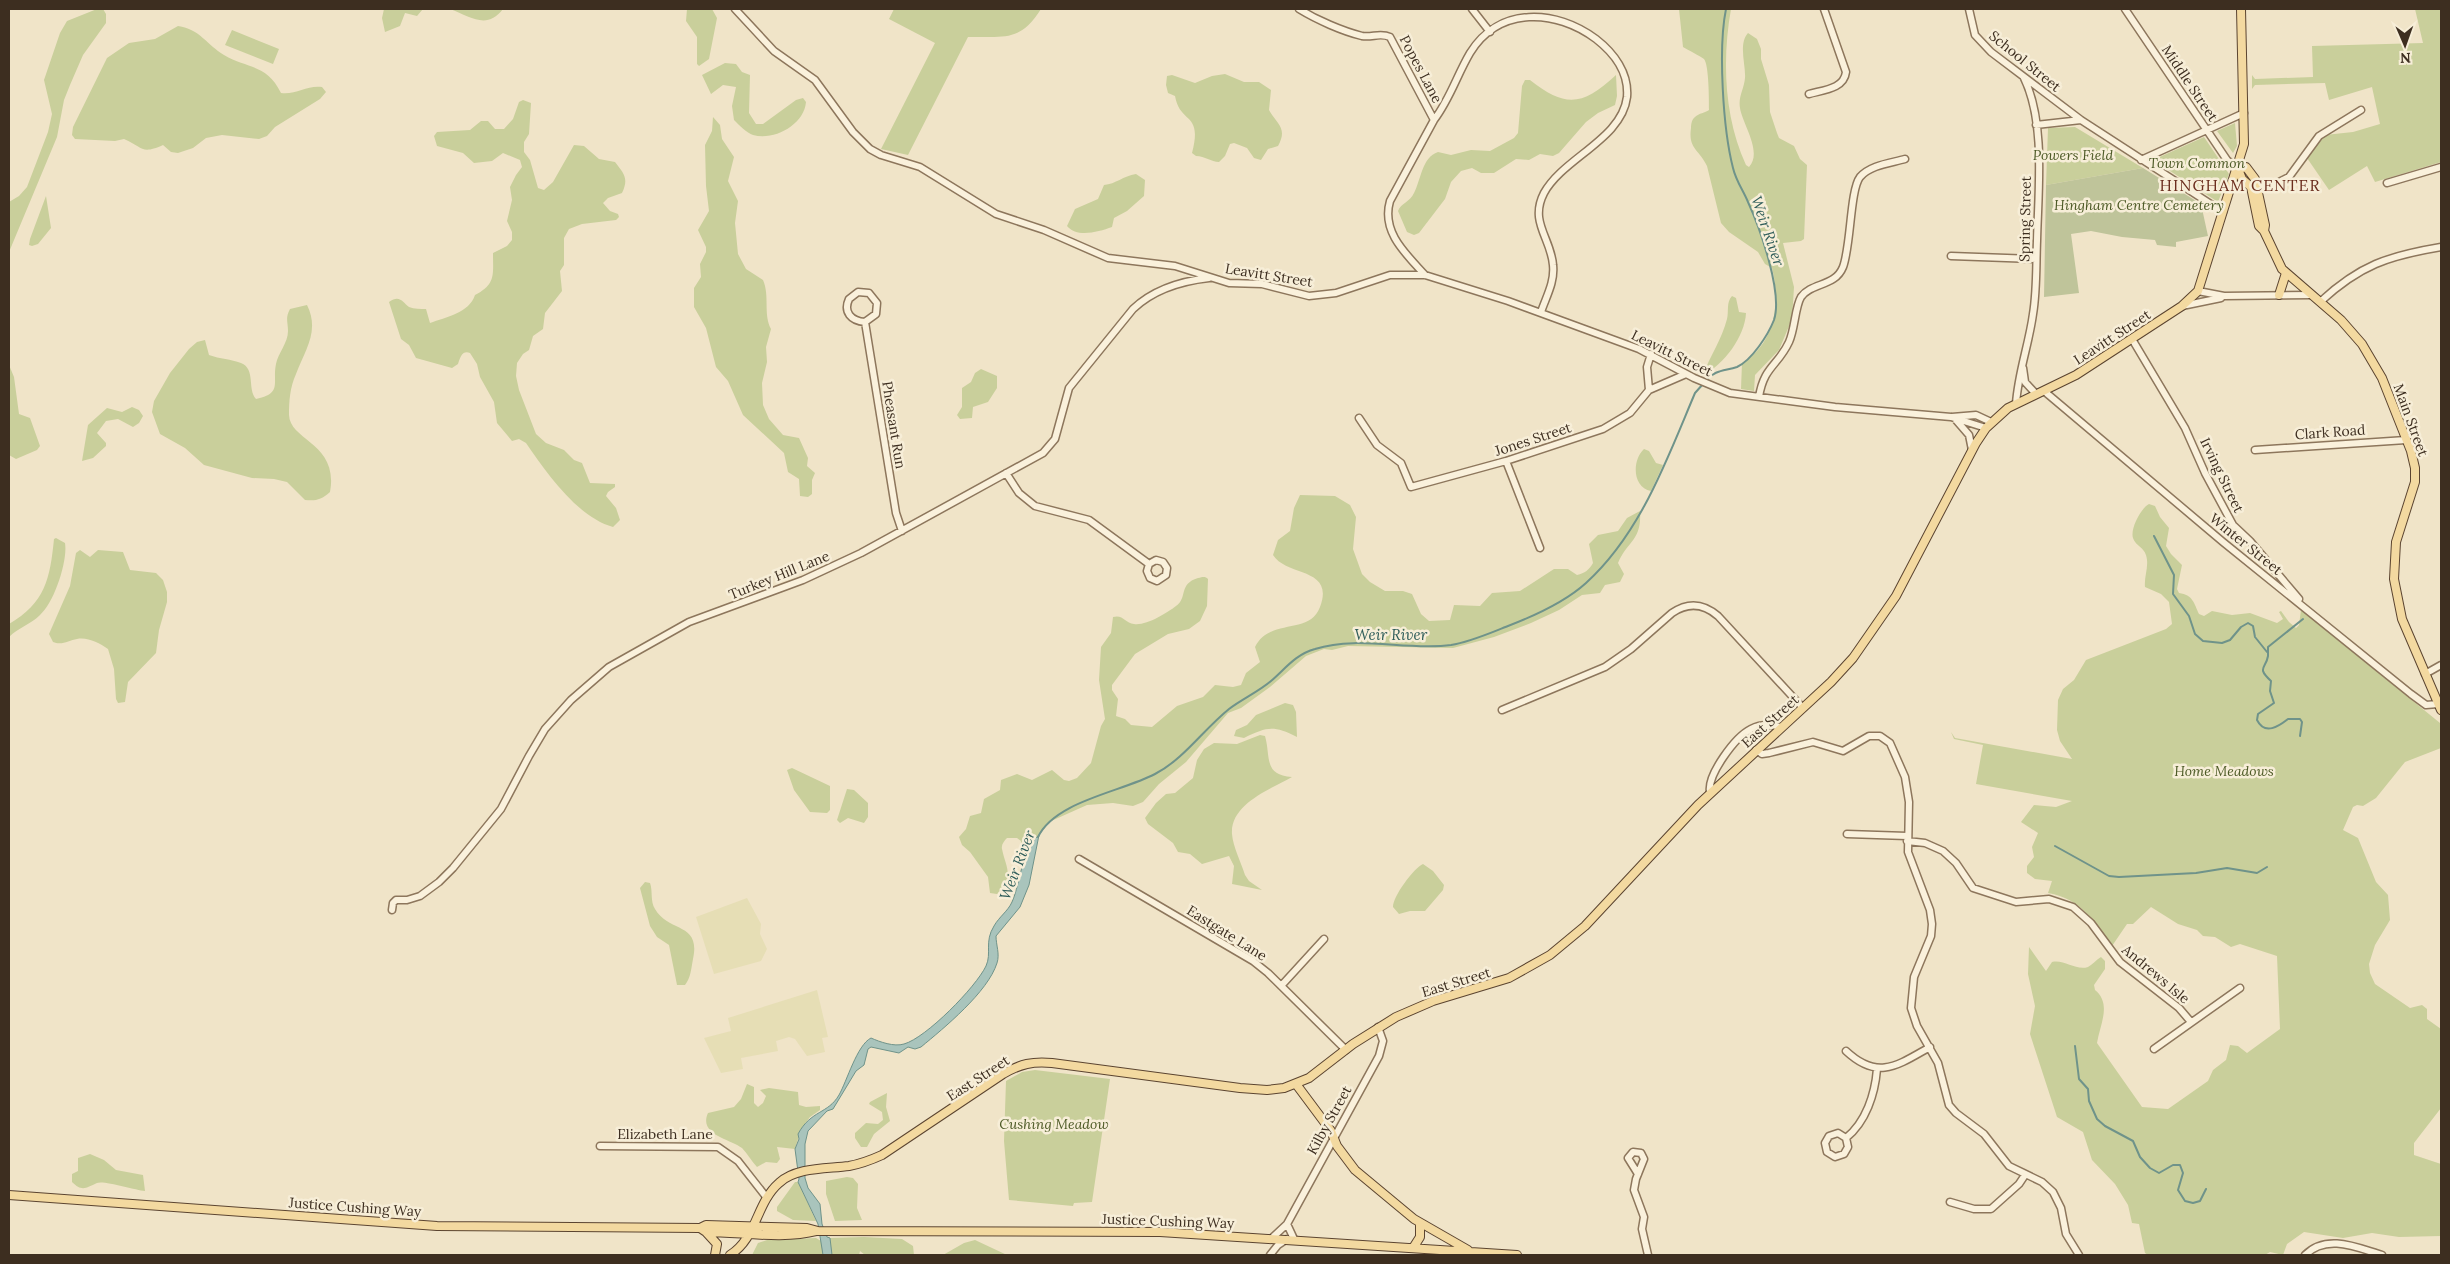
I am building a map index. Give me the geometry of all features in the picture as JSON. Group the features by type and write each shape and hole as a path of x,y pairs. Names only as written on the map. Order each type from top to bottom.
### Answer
{"main road":[{"path":"2182,306 2198,291 2238,169 2244,144 2241,9"},
{"name":"Main Street","path":"2238,169 2254,189 2259,214 2258,226 2264,231 2278,262 2286,273 2347,326 2368,352 2382,378 2406,440 2415,468 2415,482 2396,542 2394,579 2402,619 2440,707"},
{"path":"2278,295 2286,273"},
{"name":"Leavitt Street","path":"2016,404 2076,375 2182,306"},
{"name":"East Street","path":"730,1255 740,1247 752,1230 767,1198 779,1183 789,1176 809,1171 859,1164 882,1155 1003,1074 1027,1063 1052,1063 1255,1089 1277,1089 1296,1084 1315,1074 1378,1027 1424,1004 1509,978 1550,955 1589,922 1710,792 1843,670 1878,624 1904,582 1972,450 1988,425 2016,404"},
{"path":"1296,1084 1355,1170 1420,1224 1474,1254"},
{"name":"Justice Cushing Way","path":"9,1195 437,1226 703,1230 706,1225 790,1234 822,1231 1123,1232 1291,1239 1474,1254 1517,1255"},
{"path":"1413,1248 1420,1237 1420,1224"},
{"path":"703,1230 716,1242 715,1255"}],"street":[{"name":"Leavitt Street","path":"735,9 774,51 815,80 853,132 875,152 920,167 996,214 1044,230 1116,260 1175,266 1230,283 1262,284 1317,296 1341,291 1390,275 1425,276 1541,312 1651,354 1714,388 1759,397 1835,407 1951,417 1976,415 1988,425"},
{"name":"Popes Lane","path":"1299,9 1316,18 1360,35 1380,34 1390,37 1434,120 1390,201 1387,211 1387,219 1394,236 1405,253 1425,276"},
{"path":"1472,9 1490,32"},
{"path":"1808,94 1838,85 1846,78 1846,72 1824,9"},
{"name":"School Street","path":"1969,9 1972,24 1979,41 2024,77 2081,120 2224,212"},
{"name":"Middle Street","path":"2125,9 2231,165 2238,169"},
{"path":"1434,120 1450,96 1471,53 1490,32 1502,24 1537,16 1556,18 1593,37 1619,63 1626,80 1625,106 1617,121 1550,184 1541,200 1540,227 1552,257 1553,269 1550,287 1541,312"},
{"name":"Spring Street","path":"2016,404 2017,388 2034,311 2036,259 2038,161 2036,125 2024,77"},
{"path":"2254,189 2275,184 2289,177 2319,136 2361,110"},
{"path":"2141,160 2244,113"},
{"path":"2036,125 2081,120"},
{"path":"1759,397 1764,375 1789,343 1801,297 1811,289 1835,279 1843,268 1850,239 1855,189 1860,178 1871,169 1906,158"},
{"path":"2387,183 2441,167"},
{"path":"2320,302 2343,282 2366,267 2441,246"},
{"path":"1951,256 2036,259"},
{"path":"1189,270 1189,281"},
{"name":"Turkey Hill Lane","path":"392,910 393,903 396,900 412,899 431,889 466,853 502,809 529,756 545,730 571,700 605,670 689,622 803,580 902,531 1049,448 1056,436 1069,388 1133,309 1149,298 1189,281 1210,278"},
{"name":"Leavitt Street","path":"2198,291 2224,296 2311,295"},
{"path":"858,292 868,293 877,303 876,314 865,322 857,322 851,318 846,309 849,299 858,292"},
{"name":"Leavitt Street","path":"2182,306 2224,296"},
{"name":"Pheasant Run","path":"865,322 896,513 902,531"},
{"name":"Irving Street","path":"2132,339 2185,428 2205,473 2232,525 2250,540 2307,609"},
{"path":"1649,390 1647,367 1651,354"},
{"name":"Spring Street","path":"2024,362 2025,382 2040,393"},
{"name":"Jones Street","path":"1359,418 1377,445 1401,463 1411,487 1506,461 1611,425 1630,414 1649,390 1686,374"},
{"name":"Winter Street","path":"2040,393 2426,706 2440,707"},
{"path":"1951,417 1965,428 1970,438 1972,450"},
{"name":"Clark Road","path":"2255,450 2406,440"},
{"path":"1506,461 1540,548"},
{"path":"1006,473 1019,493 1029,502 1046,510 1089,520 1149,564"},
{"path":"1502,710 1605,667 1631,649 1679,608 1694,605 1707,608 1718,616 1803,708"},
{"path":"2425,674 2441,665"},
{"path":"1710,792 1709,784 1715,771 1742,735 1753,728 1764,725 1781,727"},
{"path":"1756,750 1762,754 1813,742 1833,750 1842,751 1869,736 1883,737 1892,746 1907,783 1910,802 1907,839 1910,856 1932,920 1931,936 1917,968 1911,998 1914,1020 1940,1069 1946,1097 1952,1109 1980,1130 2009,1166 2042,1182 2055,1195 2061,1208 2066,1234 2079,1255"},
{"name":"Andrews Isle","path":"1847,834 1907,839 1925,843 1943,851 1959,866 1973,888 2016,902 2049,899 2072,907 2091,923 2120,962 2179,1008 2191,1022"},
{"name":"Eastgate Lane","path":"1079,859 1253,961 1346,1050"},
{"path":"1281,986 1324,939"},
{"name":"Andrews Isle","path":"2154,1049 2240,988"},
{"name":"Kilby Street","path":"1269,1238 1287,1224 1380,1053 1383,1039 1378,1027"},
{"path":"1846,1051 1861,1063 1877,1069 1892,1067 1930,1048"},
{"path":"1846,1138 1855,1130 1866,1114 1877,1069"},
{"name":"Elizabeth Lane","path":"600,1146 718,1147 738,1161 767,1198"},
{"path":"1638,1174 1635,1192 1644,1217 1642,1229 1648,1255"},
{"path":"1950,1202 1980,1210 1991,1209 2019,1184 2025,1174"},
{"path":"1270,1255 1278,1245 1291,1239 1287,1224"},
{"path":"1269,1238 1270,1255"},
{"path":"2306,1255 2314,1248 2330,1243 2344,1244 2382,1255"}],"shaded area":[{"path":"747,898 761,924 760,934 767,949 761,961 714,974 696,917"},
{"path":"817,990 828,1037 822,1038 825,1052 807,1056 795,1039 789,1037 776,1041 778,1051 741,1058 743,1069 721,1073 704,1038 731,1031 728,1018"}],"green space":[{"path":"97,9 103,9 106,14 106,23 83,55 70,85 64,100 57,137 9,252 9,202 19,196 27,187 48,132 52,114 44,80 60,33 67,21"},
{"path":"384,9 423,9 417,16 405,13 400,26 385,32 382,18"},
{"path":"450,9 503,9 491,19 478,20"},
{"path":"687,9 712,9 717,18 709,59 699,66 697,64 697,37 686,21"},
{"path":"894,9 1041,9 1026,28 1018,33 1001,37 968,37 908,155 881,149 935,43 889,19"},
{"path":"1679,9 1731,9 1726,48 1727,88 1733,128 1746,165 1749,167 1753,161 1754,154 1740,104 1745,78 1743,43 1748,33 1757,39 1761,49 1761,59 1769,85 1770,112 1779,138 1794,146 1800,159 1807,165 1804,239 1783,243 1794,287 1792,319 1779,350 1755,375 1754,391 1741,389 1742,363 1762,345 1768,334 1775,308 1775,281 1772,268 1765,264 1758,252 1729,232 1721,223 1707,166 1691,140 1692,120 1709,110 1708,75 1704,59 1683,47"},
{"path":"2415,9 2441,9 2441,162 2375,182 2367,166 2329,190 2307,158 2325,135 2353,132 2380,124 2372,87 2329,100 2325,83 2255,85 2252,89 2252,75 2255,79 2313,77 2312,46 2423,43"},
{"path":"178,26 192,30 224,55 263,72 276,84 281,93 292,93 317,87 322,87 326,92 320,99 275,127 267,136 259,139 222,135 206,138 193,148 178,153 171,152 163,145 146,150 142,149 124,139 115,141 75,139 72,135 73,127 107,58 129,43 155,39"},
{"path":"232,30 279,49 273,64 225,45"},
{"path":"725,63 736,64 742,72 750,75 749,113 756,124 763,124 796,100 803,98 806,102 800,118 787,129 770,136 753,135 746,131 734,120 732,106 736,87 723,85 711,94 702,75"},
{"path":"1225,74 1244,82 1259,82 1271,90 1269,110 1280,126 1282,135 1278,146 1268,149 1261,160 1254,158 1247,148 1234,143 1230,144 1225,156 1219,162 1196,156 1192,153 1195,130 1193,124 1181,111 1175,96 1168,93 1166,85 1167,76 1172,75 1195,83 1212,76"},
{"path":"1616,75 1617,96 1615,105 1598,113 1586,122 1559,153 1553,156 1540,154 1529,160 1516,159 1494,173 1481,173 1472,168 1461,171 1451,182 1445,199 1419,233 1414,235 1407,232 1398,211 1412,196 1428,159 1438,152 1451,155 1471,150 1490,151 1514,138 1518,133 1522,86 1525,80 1530,80 1554,96 1574,100 1594,93"},
{"path":"523,100 531,103 529,134 524,142 524,152 530,160 538,188 544,190 553,182 574,145 584,146 599,159 615,162 623,173 625,180 622,193 608,198 603,203 610,211 618,214 619,217 616,220 582,224 569,229 564,238 564,265 560,271 562,291 545,313 543,329 533,336 529,350 523,354 517,363 516,376 519,390 536,434 546,443 564,450 574,460 582,463 590,483 615,484 615,487 606,496 616,508 620,520 613,527 600,522 575,504 553,480 526,443 519,439 512,441 497,423 494,402 480,377 477,364 470,353 463,354 458,364 452,368 416,358 409,345 401,339 389,302 399,299 409,307 426,309 430,323 450,316 468,306 475,295 490,283 493,273 493,253 507,246 512,240 512,232 507,221 512,200 510,187 522,167 520,160 503,153 492,161 474,163 463,153 437,146 434,136 437,132 470,130 481,121 488,121 495,129 504,129 513,119 519,102"},
{"path":"713,117 720,125 722,139 734,157 728,181 738,201 735,223 738,254 746,269 763,280 765,286 767,317 771,329 766,347 767,362 762,383 763,405 769,419 783,435 799,438 808,458 807,466 815,473 812,480 812,494 808,497 800,496 799,479 788,472 784,453 743,415 728,381 716,367 706,328 694,307 694,288 701,277 700,264 706,252 706,247 698,230 709,211 705,145 712,131"},
{"path":"2235,123 2237,146 2233,153 2217,131"},
{"name":"Powers Field","path":"2075,127 2143,168 2046,185 2048,128"},
{"name":"Town Common","path":"2204,137 2229,174 2218,202 2153,160"},
{"name":"Hingham Centre Cemetery","path":"2143,168 2201,204 2208,236 2176,242 2176,247 2157,245 2155,240 2122,237 2091,231 2071,234 2079,293 2044,297 2046,185"},
{"path":"1136,174 1145,180 1144,196 1127,211 1114,218 1112,227 1082,233 1071,230 1067,226 1075,209 1098,199 1104,185"},
{"path":"46,196 51,228 38,244 32,246 29,245 30,239"},
{"path":"1732,296 1736,298 1739,312 1746,313 1742,331 1726,357 1703,375 1725,326 1729,301"},
{"path":"307,305 311,314 312,332 292,384 289,415 291,424 321,453 328,463 331,476 330,492 318,499 305,500 287,482 274,479 252,478 204,465 185,448 160,434 152,412 154,401 170,373 189,349 197,342 205,340 209,355 246,366 250,374 253,395 256,399 264,397 270,394 275,386 276,364 288,335 288,312 290,309"},
{"path":"9,365 14,377 19,414 30,418 40,446 37,450 16,459 9,455"},
{"path":"981,369 997,376 997,388 988,402 973,407 972,418 960,419 957,415 962,407 962,388 971,382 975,373"},
{"path":"132,407 139,410 143,416 139,423 133,427 118,419 106,421 97,433 106,443 106,446 93,458 82,461 88,425 107,408 122,412"},
{"path":"1644,449 1649,451 1656,463 1663,465 1651,491 1640,484 1636,473 1637,460"},
{"path":"1300,495 1335,496 1350,505 1356,517 1353,549 1362,574 1370,582 1385,591 1403,591 1412,594 1421,614 1429,621 1450,620 1454,605 1480,606 1492,593 1520,591 1554,569 1568,569 1577,575 1582,573 1593,563 1589,544 1598,535 1618,531 1627,518 1640,511 1640,521 1636,535 1618,563 1624,574 1620,582 1605,585 1600,593 1582,595 1559,610 1531,623 1494,637 1453,648 1348,646 1332,650 1324,649 1306,656 1270,687 1241,708 1228,713 1186,762 1159,784 1143,802 1133,806 1113,803 1087,805 1049,822 1027,852 1022,867 1021,841 1017,838 1007,838 1002,848 1008,870 1007,886 997,894 990,893 988,877 970,852 962,845 959,837 966,829 970,816 981,813 984,799 1000,790 1001,780 1017,774 1032,780 1052,770 1064,780 1069,781 1077,778 1091,763 1101,726 1105,719 1099,680 1101,647 1111,633 1113,617 1122,618 1134,624 1150,621 1180,603 1185,587 1192,581 1203,577 1208,579 1207,606 1200,621 1189,629 1168,634 1135,654 1112,685 1112,690 1118,699 1116,716 1125,719 1131,725 1152,727 1177,706 1203,697 1215,685 1233,687 1241,685 1246,673 1260,662 1255,647 1262,638 1270,632 1299,624 1315,616 1320,607 1323,594 1321,585 1307,574 1280,562 1273,555 1278,540 1290,531 1294,508"},
{"name":"Home Meadows","path":"2149,504 2155,506 2160,517 2169,528 2166,546 2182,565 2177,589 2179,593 2192,600 2199,614 2204,616 2212,611 2232,615 2250,613 2277,623 2283,619 2279,612 2281,611 2296,628 2299,625 2301,610 2440,723 2441,748 2405,762 2376,798 2363,806 2357,805 2353,807 2343,830 2358,838 2376,882 2388,895 2390,920 2375,945 2369,964 2370,973 2375,984 2410,1008 2422,1005 2427,1009 2427,1019 2441,1029 2441,1108 2414,1143 2414,1155 2441,1164 2441,1236 2399,1237 2372,1233 2343,1238 2304,1232 2287,1244 2283,1255 2270,1252 2265,1255 2148,1255 2145,1253 2139,1224 2132,1223 2128,1205 2115,1184 2092,1160 2083,1132 2057,1117 2030,1034 2035,1006 2028,974 2029,947 2046,971 2052,962 2061,962 2084,968 2090,966 2101,957 2105,961 2105,969 2094,985 2104,1008 2097,1043 2142,1107 2168,1109 2208,1081 2213,1070 2226,1060 2230,1045 2238,1046 2247,1053 2280,1029 2277,956 2240,944 2231,947 2215,937 2203,936 2197,930 2178,924 2151,907 2133,924 2127,924 2112,946 2086,912 2070,900 2048,893 2052,881 2035,879 2027,873 2027,866 2034,857 2032,847 2038,833 2021,822 2034,805 2056,807 2072,801 1976,784 1983,745 1954,739 1951,732 1955,738 2072,759 2060,741 2057,730 2058,700 2063,689 2074,680 2086,660 2166,629 2172,624 2169,602 2161,594 2145,587 2146,556 2132,534 2137,519"},
{"path":"56,538 65,543 65,551 62,571 55,592 40,615 9,637 9,624 31,607 44,589 54,539"},
{"path":"80,550 90,557 98,550 123,552 130,570 156,573 163,580 167,592 167,602 159,630 156,653 128,682 125,702 118,703 116,699 114,669 108,649 85,639 56,643 53,642 49,634 70,586 76,553"},
{"path":"1285,703 1293,705 1296,712 1297,737 1276,729 1265,730 1244,738 1234,736 1236,730 1247,725 1256,715"},
{"path":"1260,735 1265,736 1272,769 1283,776 1292,777 1253,799 1238,814 1233,823 1232,834 1235,849 1245,875 1249,881 1262,890 1232,884 1234,866 1229,856 1202,864 1190,854 1178,852 1173,843 1148,824 1145,818 1156,803 1166,794 1175,793 1193,778 1197,760 1204,749 1214,743 1237,744"},
{"path":"792,768 830,786 830,810 827,813 810,812 794,790 787,770"},
{"path":"847,789 854,790 868,803 868,817 864,823 848,818 840,823 837,820"},
{"path":"1423,864 1433,871 1444,885 1443,890 1425,911 1410,911 1399,914 1393,907 1396,896 1410,876"},
{"path":"645,882 650,883 653,906 661,917 688,933 692,939 694,947 693,959 690,976 685,985 677,985 669,945 657,937 650,926 640,888"},
{"name":"Cushing Meadow","path":"1035,1070 1110,1079 1092,1202 1074,1203 1073,1206 1009,1200 1004,1141 1006,1081 1022,1072"},
{"path":"747,1084 754,1087 754,1103 758,1107 763,1103 766,1096 760,1090 769,1088 798,1092 799,1105 806,1107 820,1106 820,1110 810,1117 801,1129 795,1149 777,1147 780,1159 777,1163 766,1162 757,1167 742,1148 717,1135 708,1126 706,1120 708,1113 734,1107 741,1099"},
{"path":"887,1093 886,1107 890,1121 874,1134 867,1147 861,1147 855,1138 855,1133 866,1123 878,1124 883,1120 882,1112 869,1104"},
{"path":"90,1154 104,1160 116,1170 143,1175 145,1191 100,1182 84,1188 75,1185 72,1182 72,1174 78,1171 78,1158"},
{"path":"847,1177 853,1178 858,1184 857,1208 862,1220 835,1221 826,1194 826,1181"},
{"path":"795,1182 798,1182 816,1221 793,1220 777,1211 777,1207"},
{"path":"816,1238 821,1241 830,1241 830,1238 902,1239 913,1246 914,1255 865,1255 860,1251 859,1255 752,1255 758,1243 767,1240"},
{"path":"975,1240 1007,1255 943,1255 964,1243"}],"water":[{"path":"1039,835 1029,885 1020,907 996,936 998,960 985,986 964,1009 921,1047 915,1049 908,1047 899,1053 871,1047 868,1049 864,1065 856,1071 833,1109 827,1111 808,1131 805,1144 805,1178 808,1188 820,1204 822,1224 827,1237 830,1238 832,1255 823,1255 818,1224 798,1182 795,1149 799,1139 798,1134 808,1120 835,1101 857,1055 866,1042 871,1038 887,1044 900,1045 913,1040 949,1011 981,975 988,961 991,932 1012,902 1028,849"}],"waterway":[{"name":"Weir River","path":"1706,380 1717,373 1737,367 1748,359 1768,333 1774,320 1776,308 1773,278 1764,244 1753,213 1736,177 1730,152 1724,111 1722,66 1726,9"},
{"name":"Weir River","path":"1038,837 1059,814 1090,799 1155,774 1165,768 1229,709 1266,685 1296,658 1308,651 1348,643 1417,646 1458,644 1528,618 1568,597 1586,583 1622,542 1651,494 1695,393 1703,384"},
{"path":"2154,536 2174,575 2173,594 2189,616 2195,634 2203,641 2222,643 2230,640 2241,627 2248,623 2253,626 2255,637 2267,652"},
{"path":"2300,736 2302,722 2300,719 2288,719 2276,727 2268,729 2260,725 2257,720 2258,714 2274,703 2270,691 2271,681 2263,670 2268,656 2268,647 2303,619"},
{"path":"2055,846 2109,876 2119,877 2196,873 2227,868 2257,873 2267,867"},
{"path":"2075,1046 2079,1079 2088,1089 2089,1101 2097,1119 2105,1126 2133,1141 2140,1157 2150,1168 2159,1173 2173,1165 2180,1165 2183,1173 2178,1190 2185,1201 2193,1203 2200,1201 2206,1189"}],"district":[{"name":"HINGHAM CENTER","path":"2240,185"}]}
